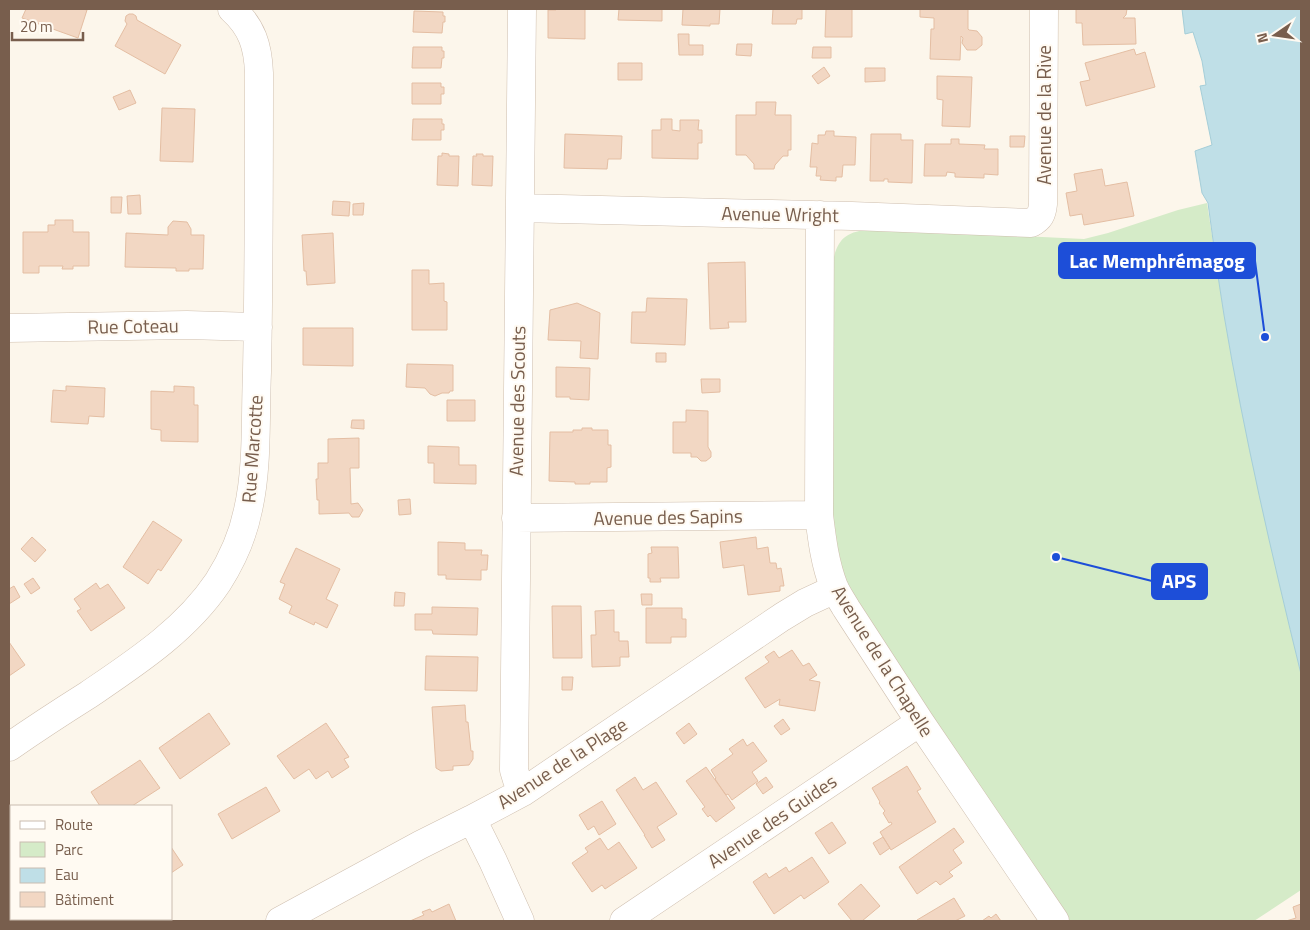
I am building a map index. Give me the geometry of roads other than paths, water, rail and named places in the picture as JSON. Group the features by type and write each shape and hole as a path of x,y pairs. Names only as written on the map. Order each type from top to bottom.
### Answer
{"street":[{"name":"Rue Marcotte","path":"9,747 106,682 160,643 185,621 218,582 231,560 241,536 253,486 258,327 259,73 255,42 243,20 232,9"},
{"name":"Avenue des Scouts","path":"522,9 514,770 523,792"},
{"name":"Avenue de la Rive","path":"1038,220 1042,214 1043,204 1044,9"},
{"name":"Avenue Wright","path":"520,208 820,215 1025,224 1038,220"},
{"name":"Avenue de la Chapelle","path":"820,215 819,515 824,552 835,589 920,722 1055,921"},
{"name":"Rue Coteau","path":"9,328 187,325 258,327"},
{"name":"Avenue des Sapins","path":"516,518 819,515"},
{"name":"Avenue de la Plage","path":"280,921 523,792 782,617 805,603 835,589"},
{"name":"Avenue des Guides","path":"624,921 920,722"},
{"path":"472,819 520,921"}],"water":[{"path":"1182,9 1301,9 1301,674 1240,405 1222,301 1208,203 1202,193 1195,151 1212,145 1200,86 1206,85 1202,61 1193,32 1185,34"}],"place":[{"name":"Lac Memphrémagog","path":"1265,337"},
{"name":"APS","path":"1056,557"}]}
